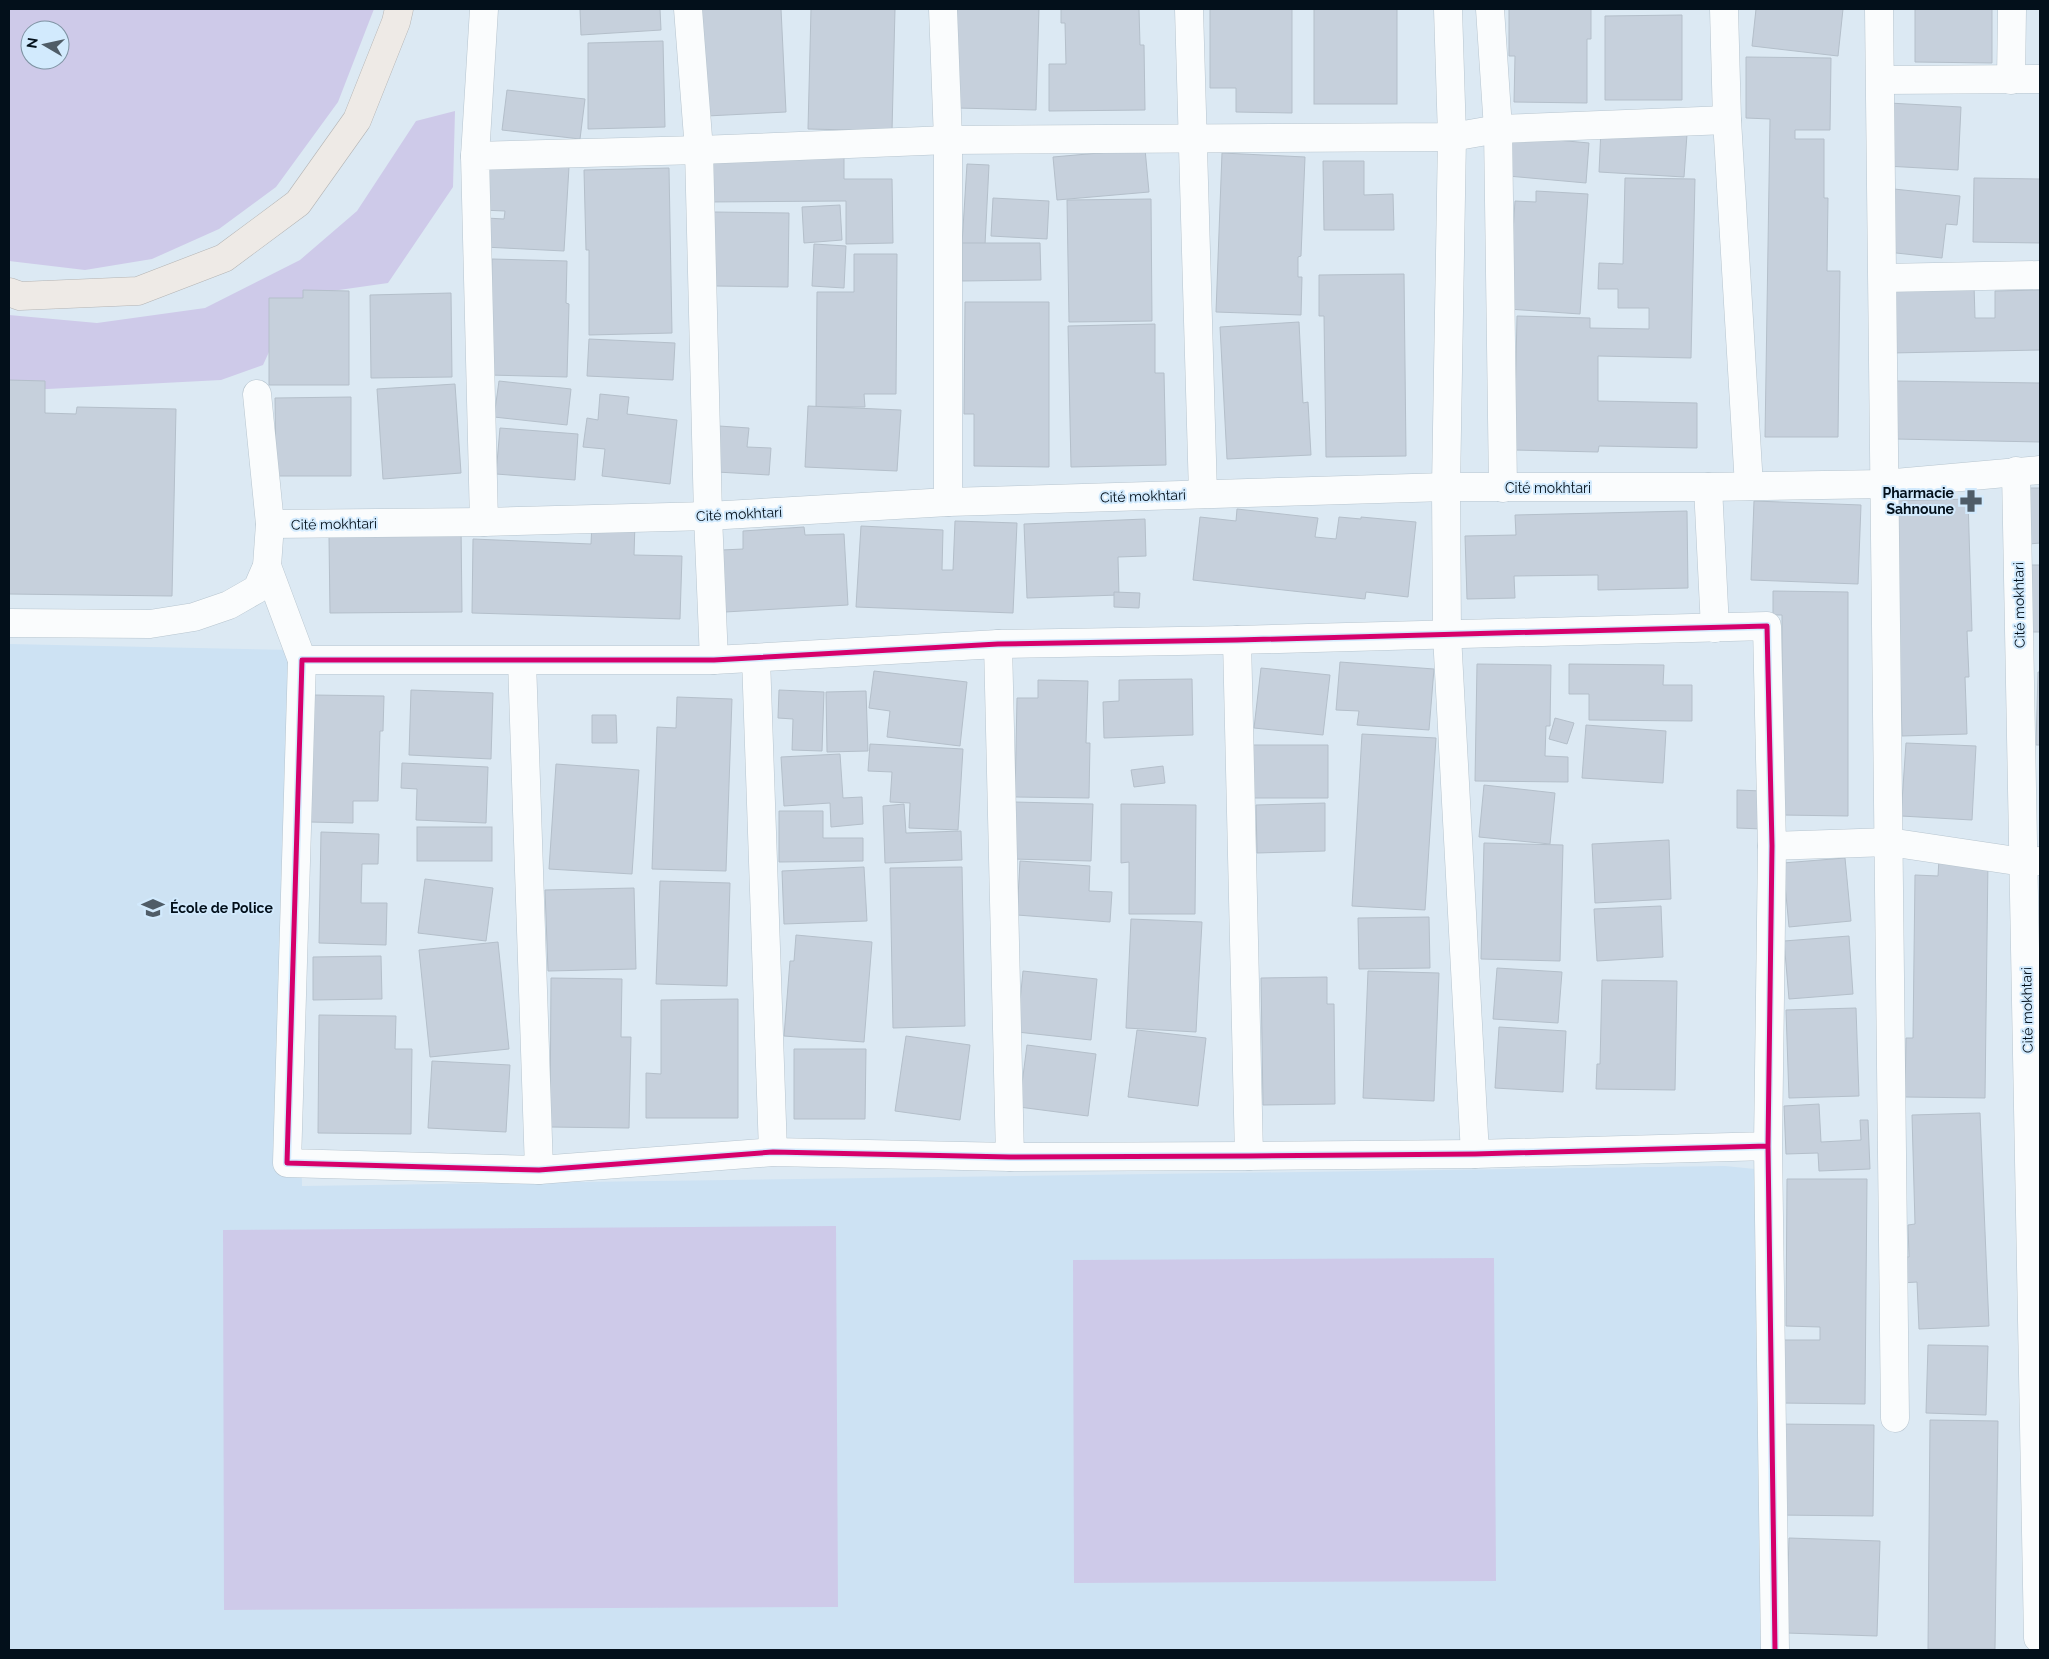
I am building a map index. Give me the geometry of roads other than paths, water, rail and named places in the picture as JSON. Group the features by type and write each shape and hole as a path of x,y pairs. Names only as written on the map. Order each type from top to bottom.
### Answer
{"highway":[{"path":"9,292 20,296 138,291 224,258 298,203 357,120 400,9"}],"street":[{"path":"484,9 475,156 484,522"},
{"path":"688,9 699,150 708,516 714,660"},
{"path":"943,9 948,140 948,502"},
{"path":"1189,9 1203,494"},
{"path":"1448,9 1452,137 1446,487 1447,636 1475,1154"},
{"path":"1490,9 1498,129 1503,488"},
{"path":"1724,9 1727,120 1749,486"},
{"path":"1879,9 1895,1418"},
{"path":"2011,80 2012,9"},
{"path":"1880,80 2040,79"},
{"path":"475,156 699,150 948,140 1193,137 1452,137 1498,129 1727,120"},
{"path":"1883,278 2040,275"},
{"path":"257,394 270,524 268,566 302,660 287,1163 539,1170 773,1152 1010,1156 1249,1156 1475,1154 1768,1146"},
{"name":"Cité mokhtari","path":"270,524 484,522 708,516 948,502 1446,487 1708,487 1884,484 2028,470 2039,1638"},
{"path":"1708,487 1715,628"},
{"path":"9,623 150,624 194,617 229,606 257,589 268,566"},
{"path":"302,660 714,660 998,644 1447,636 1767,626 1772,846 1768,1146 1775,1650"},
{"path":"1237,640 1249,1156"},
{"path":"998,644 1010,1156"},
{"path":"756,658 773,1152"},
{"path":"522,661 539,1170"},
{"path":"1772,846 1889,842 2032,861"}],"place":[{"name":"Pharmacie Sahnoune","path":"1971,501"},
{"name":"École de Police","path":"153,908"}]}
